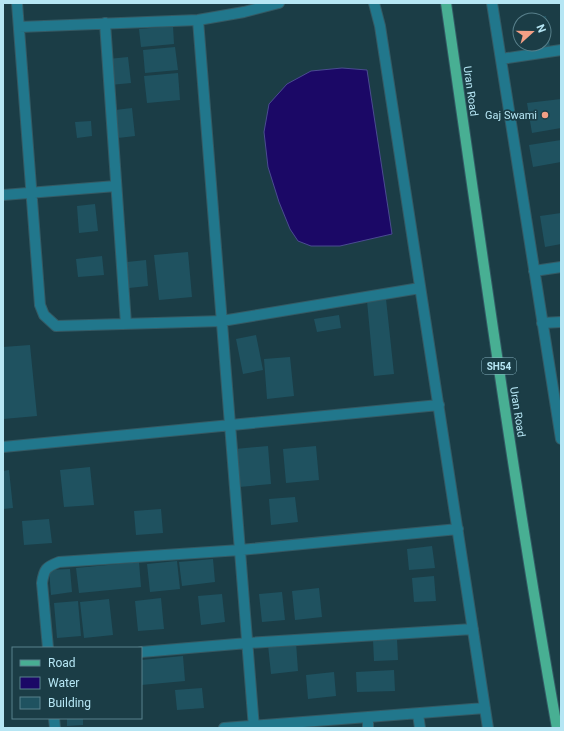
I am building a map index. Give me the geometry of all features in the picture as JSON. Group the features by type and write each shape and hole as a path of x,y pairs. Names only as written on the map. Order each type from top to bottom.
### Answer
{"main road":[{"name":"Uran Road","path":"446,3 505,409 543,651 557,728"}],"street":[{"path":"17,3 40,305 44,315 56,326 222,321 420,288"},
{"path":"19,27 198,20 259,5 279,3"},
{"path":"374,3 380,26 488,728"},
{"path":"492,3 542,323 558,400 561,439"},
{"path":"198,20 254,727"},
{"path":"105,24 126,324"},
{"path":"501,59 561,50"},
{"path":"3,195 116,186"},
{"path":"534,271 561,267"},
{"path":"542,323 561,322"},
{"path":"3,447 439,405"},
{"path":"48,647 42,583 43,573 49,566 59,562 240,550 458,529"},
{"path":"142,652 248,643 473,630"},
{"path":"224,728 317,725 368,717 485,708"},
{"path":"418,714 420,728"},
{"path":"368,717 368,728"}],"water":[{"path":"342,68 367,70 392,234 340,246 311,246 298,241 290,229 279,202 268,167 264,132 269,104 287,84 311,71"}],"building":[{"path":"173,26 174,44 141,47 139,29"},
{"path":"175,47 178,70 145,73 143,50"},
{"path":"128,57 131,83 110,85 108,59"},
{"path":"178,73 180,100 147,103 144,76"},
{"name":"Gaj Swami","path":"561,99 561,128 532,133 527,103"},
{"path":"132,108 135,136 118,138 115,110"},
{"path":"91,121 92,136 77,138 75,122"},
{"path":"561,140 561,162 533,167 529,145"},
{"path":"95,204 98,231 79,233 77,206"},
{"path":"561,213 561,244 545,247 540,216"},
{"path":"188,252 192,297 159,300 154,255"},
{"path":"102,256 104,275 78,277 76,259"},
{"path":"146,260 148,286 129,288 127,262"},
{"path":"386,299 394,374 374,376 367,301"},
{"path":"339,315 341,328 317,332 314,319"},
{"path":"256,335 263,370 243,374 236,339"},
{"path":"30,345 37,416 3,419 3,347"},
{"path":"290,357 294,396 267,399 264,359"},
{"path":"268,446 271,484 239,487 235,449"},
{"path":"316,446 319,480 286,483 283,449"},
{"path":"90,467 94,505 64,507 60,470"},
{"path":"9,470 13,508 3,509 3,471"},
{"path":"295,497 298,522 271,525 269,499"},
{"path":"161,509 163,533 136,535 134,511"},
{"path":"49,519 52,543 24,545 22,521"},
{"path":"432,546 435,568 409,570 407,549"},
{"path":"213,559 215,582 182,586 179,562"},
{"path":"177,561 180,589 150,592 147,564"},
{"path":"139,562 141,587 79,593 76,568"},
{"path":"70,569 72,592 51,595 49,570"},
{"path":"434,576 436,601 414,602 412,578"},
{"path":"319,588 322,617 295,620 292,591"},
{"path":"282,592 285,620 262,622 259,594"},
{"path":"222,594 225,622 201,625 198,596"},
{"path":"161,598 164,629 138,631 135,601"},
{"path":"109,599 113,635 84,638 80,602"},
{"path":"78,601 81,636 57,638 54,603"},
{"path":"397,639 398,660 374,661 373,640"},
{"path":"296,642 298,671 271,674 268,645"},
{"path":"183,656 185,681 142,685 142,660"},
{"path":"394,670 395,691 357,692 356,672"},
{"path":"334,672 336,696 308,699 306,675"},
{"path":"202,688 204,708 177,710 175,690"},
{"path":"67,719 83,719 83,725 67,726"}],"place":[{"name":"Gaj Swami","path":"545,115"}]}
